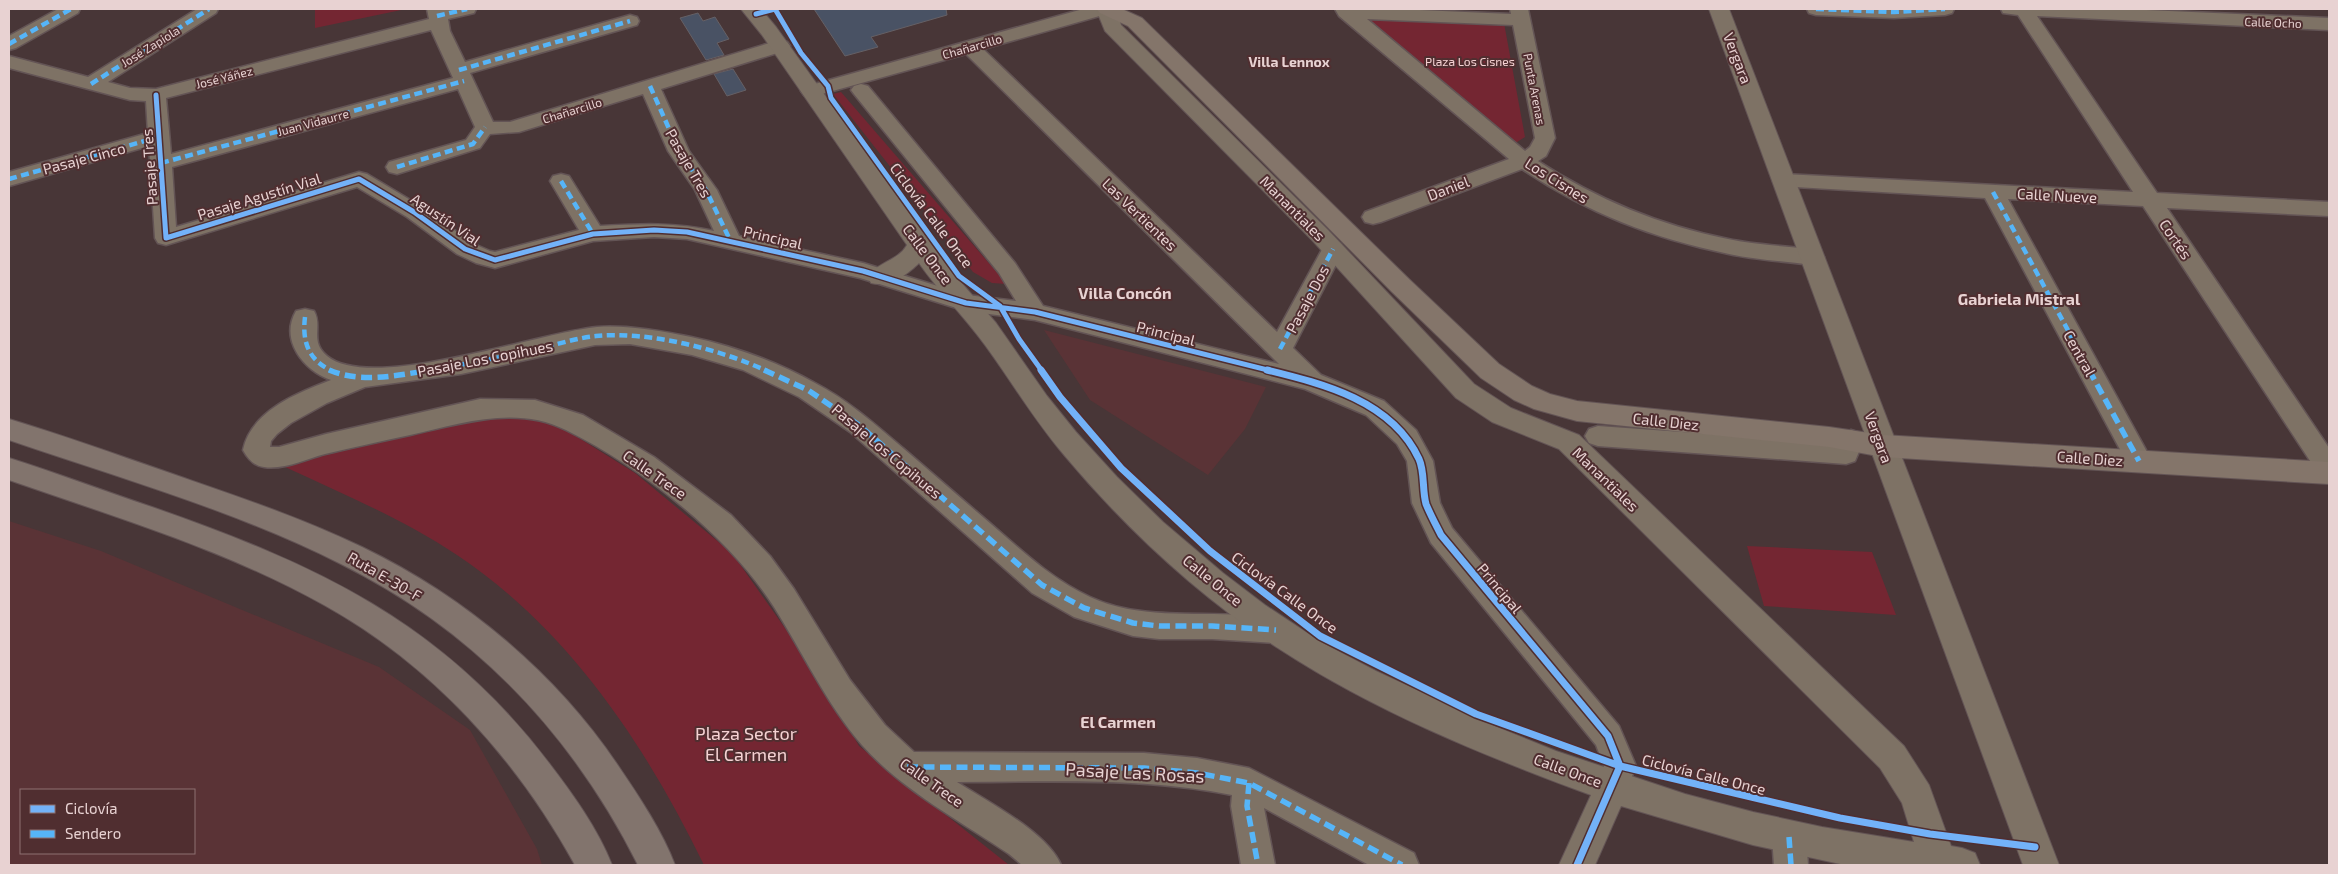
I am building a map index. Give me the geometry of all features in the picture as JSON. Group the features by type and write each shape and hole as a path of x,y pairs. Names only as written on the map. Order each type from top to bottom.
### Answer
{"highway":[{"name":"Ruta E-30-F","path":"9,429 284,526 372,566 441,608 474,633 514,668 559,714 606,776 631,814 657,865"},
{"path":"9,469 255,558 324,590 390,630 463,689 516,744 571,822 594,865"}],"main road":[{"name":"Manantiales","path":"1106,9 1135,22 1401,286 1490,371"},
{"name":"Calle Diez","path":"1490,371 1523,393 1543,402 1577,411 1851,440 1883,446 2329,473"}],"street":[{"path":"9,44 71,9"},
{"name":"José Zapiola","path":"91,84 209,9"},
{"name":"José Yáñez","path":"9,62 130,94 156,94 467,9"},
{"name":"Calle Once","path":"751,9 780,46 939,273 966,303 1001,348 1050,419 1115,494 1189,562 1276,630 1389,694 1451,723 1542,760 1613,786 1719,819 1790,851 1843,848 1950,864"},
{"name":"Chañarcillo","path":"811,91 1106,9"},
{"name":"Manantiales","path":"1106,9 1112,27 1333,249 1465,391 1489,409 1506,418 1569,442 1892,757 1917,796 1930,834 1950,864"},
{"name":"Vergara","path":"1719,9 2041,865"},
{"path":"1816,9 1894,12 1945,9"},
{"path":"2322,9 2329,16"},
{"name":"Los Cisnes","path":"1345,10 1520,14"},
{"name":"Los Cisnes","path":"1345,10 1524,161 1583,197 1644,224 1730,247 1812,257"},
{"name":"Calle Ocho","path":"2018,10 2170,13 2329,24"},
{"name":"Cortés","path":"2018,10 2150,200 2329,469"},
{"name":"Punta Arenas","path":"1520,14 1545,138 1539,151 1524,161"},
{"path":"397,167 473,144 485,127 437,16"},
{"name":"Juan Vidaurre","path":"161,163 462,76 630,21"},
{"name":"Chañarcillo","path":"485,127 497,129 512,128 780,46"},
{"name":"Las Vertientes","path":"969,46 1312,381"},
{"name":"Pasaje Tres","path":"650,86 661,114 680,150 706,190 730,240"},
{"path":"861,90 1007,268 1035,312"},
{"name":"Pasaje Tres","path":"156,94 166,238"},
{"name":"Pasaje Cinco","path":"9,178 159,137"},
{"name":"Daniel","path":"1373,217 1524,161"},
{"name":"Pasaje Agustín Vial","path":"166,238 359,179"},
{"name":"Agustín Vial","path":"359,179 422,216 472,254 482,259 495,260"},
{"path":"561,181 593,234"},
{"name":"Calle Nueve","path":"1784,181 2329,209"},
{"name":"Central","path":"1993,192 2138,461"},
{"name":"Principal","path":"495,260 593,234 654,230 688,232 730,240 880,277 966,303 1035,312 1312,381 1375,408 1387,416 1407,437 1420,461 1426,504 1441,535 1608,736 1620,766 1613,786"},
{"path":"880,277 901,265 916,253 919,244"},
{"name":"Pasaje Dos","path":"1280,349 1333,249"},
{"name":"Pasaje Los Copihues","path":"306,317 303,336 310,355 319,364 331,371 364,378 443,368 594,336 612,334 646,336 693,346 737,359 780,376 834,406 882,444 1024,571 1062,598 1100,614 1133,623 1159,626 1212,626 1276,630"},
{"name":"Calle Trece","path":"364,378 320,395 283,416 261,434 256,441 256,450 264,456 279,457 463,411 488,408 535,410 574,422 645,464 721,523 760,564 784,598 839,690 874,735 907,767 1021,843 1036,854 1044,865"},
{"name":"Calle Diez","path":"1598,436 1846,454 1851,440"},
{"name":"Pasaje Las Rosas","path":"907,767 1144,768 1197,773 1249,783 1402,865"},
{"path":"1249,783 1247,806 1258,865"},
{"path":"1576,865 1613,786"}],"shaded area":[{"path":"1044,330 1266,387 1245,429 1208,475 1090,400"},
{"path":"9,521 101,551 379,667 470,730 537,849 542,865 9,865"}],"green space":[{"path":"315,9 406,9 315,28"},
{"name":"Plaza Los Cisnes","path":"1372,16 1504,23 1525,137 1517,142 1506,142 1365,23"},
{"path":"841,92 1007,284 992,283 973,272 833,94"},
{"name":"Plaza Sector El Carmen","path":"483,416 526,416 563,428 635,473 732,553 818,675 859,746 1009,865 704,865 657,777 630,734 601,694 535,618 497,585 436,542 372,508 285,467 284,464"},
{"path":"1747,546 1872,552 1896,615 1764,606"}],"building":[{"path":"814,9 946,9 947,15 871,37 878,47 845,56"},
{"path":"698,13 703,21 715,17 729,39 717,43 724,55 706,60 680,18"},
{"path":"733,69 746,90 727,96 714,74"}],"marked path":[{"path":"9,44 71,9"},
{"path":"91,84 209,9"},
{"path":"437,16 467,9"},
{"path":"1816,9 1894,12 1945,9"},
{"path":"459,70 630,21"},
{"path":"161,163 464,81"},
{"path":"650,86 679,151 706,190 730,240"},
{"path":"397,167 473,144 485,127"},
{"path":"9,179 159,137"},
{"path":"561,181 593,234"},
{"path":"1993,192 2139,461"},
{"path":"1280,349 1333,249"},
{"path":"305,317 303,331 305,343 309,353 317,362 337,373 363,378 383,377 461,365 595,336 630,335 693,346 752,364 808,390 859,425 1042,585 1084,608 1133,623 1159,626 1212,626 1276,630"},
{"path":"907,767 1144,768 1197,773 1249,783 1402,865"},
{"path":"1249,783 1247,806 1258,865"},
{"path":"1789,837 1791,865"}],"cycle path":[{"name":"Ciclovía Calle Once","path":"756,14 775,9 801,53 828,86 831,98 959,276 1000,306 1019,339 1060,397 1121,468 1210,551 1320,636 1476,714 1552,743 1583,751 1620,766 1840,818 1930,834 2035,847"},
{"path":"156,95 166,238 359,179 431,223 465,249 485,258 495,260 593,234 654,230 687,232 863,271 966,303 1035,312 1312,381 1375,408 1407,437 1420,461 1426,503 1441,535 1608,736 1620,766 1577,865"}],"district":[{"name":"Villa Lennox","path":"1289,61"},
{"name":"Villa Concón","path":"1125,292"},
{"name":"Gabriela Mistral","path":"2019,298"},
{"name":"El Carmen","path":"1118,721"}]}
